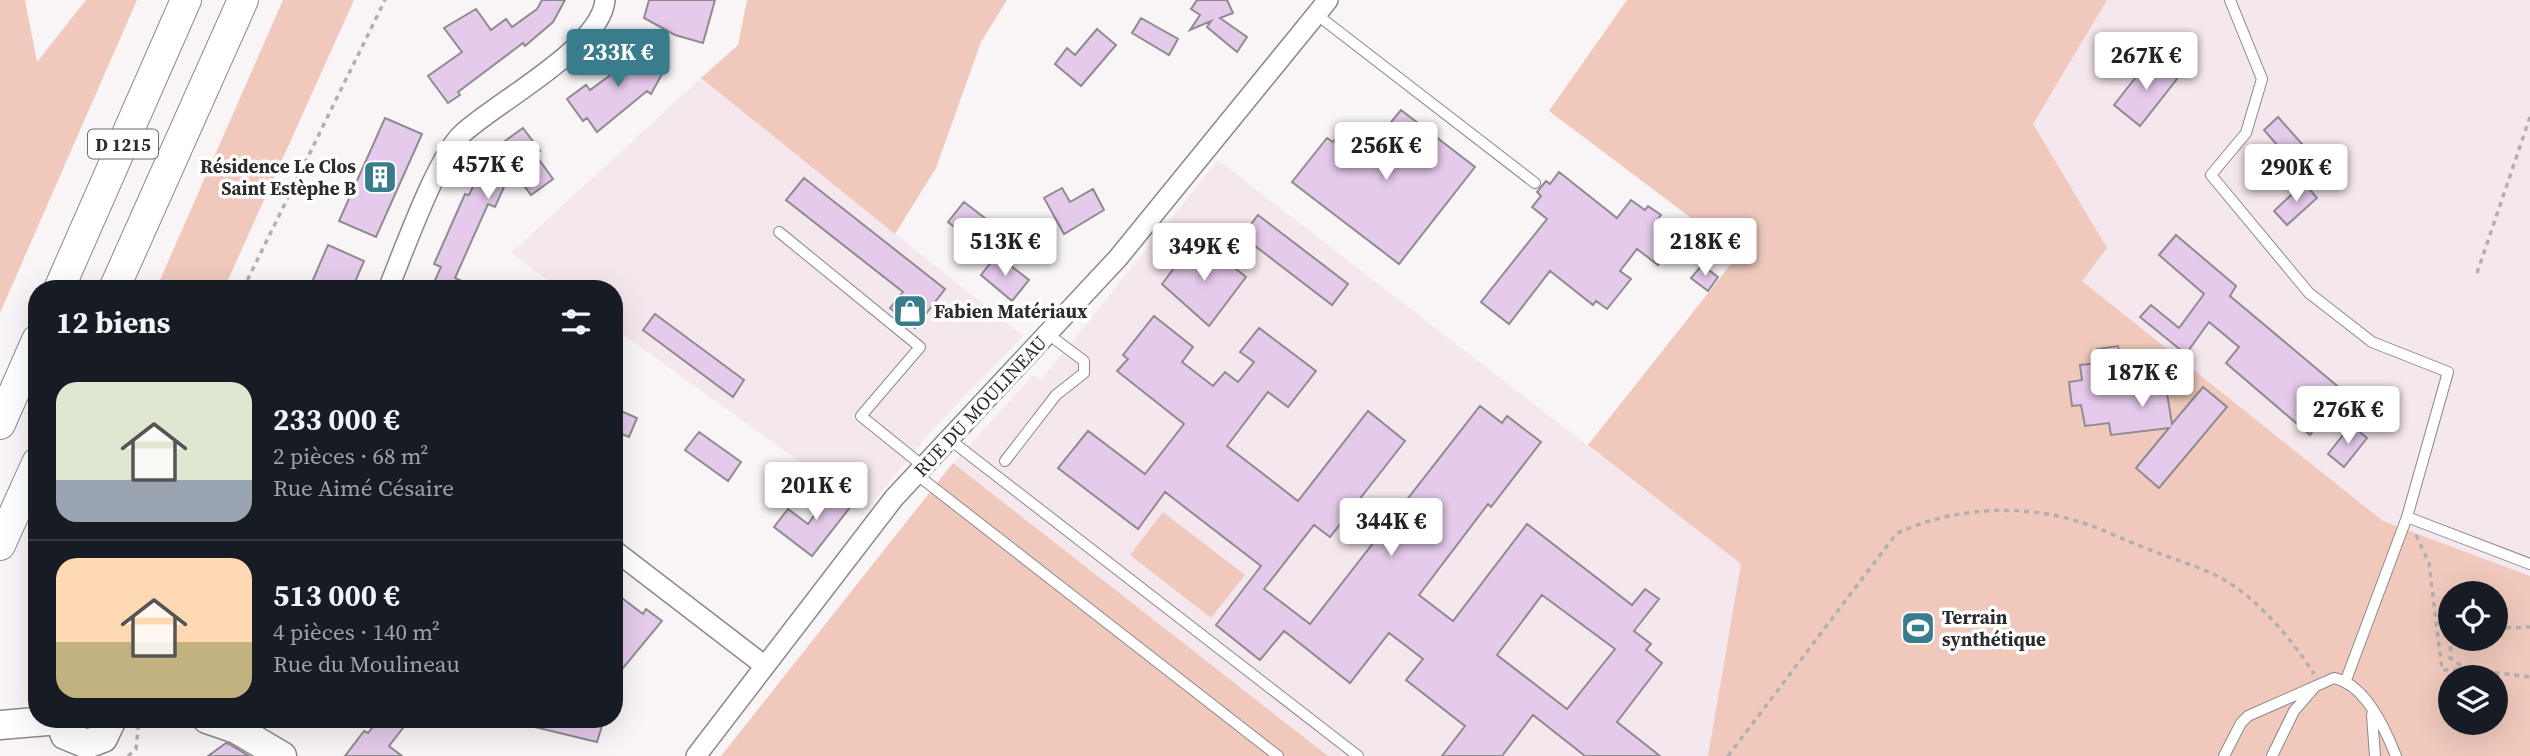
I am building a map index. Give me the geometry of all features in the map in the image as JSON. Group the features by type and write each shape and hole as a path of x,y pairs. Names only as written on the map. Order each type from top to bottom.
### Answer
{"main road":[{"name":"D 1215","path":"63,280 186,0"},
{"name":"D 1215","path":"118,280 243,0"},
{"path":"0,424 28,360"},
{"path":"0,545 28,483"}],"street":[{"path":"392,280 446,156 461,135 565,57 588,34 605,0"},
{"name":"RUE DU MOULINEAU","path":"696,756 894,498 1118,258 1322,7"},
{"path":"623,557 765,666"},
{"path":"0,725 28,723"},
{"path":"64,728 71,740 86,750 103,738 108,728"},
{"path":"244,728 282,756"}],"lane":[{"path":"2231,0 2262,79 2245,133 2211,175 2309,293 2372,342 2448,372 2407,517 2346,680"},
{"path":"1322,7 1535,183"},
{"path":"779,232 920,347 861,416 920,470 1278,756"},
{"path":"1005,461 1056,395 1084,373 1084,361 1048,334"},
{"path":"949,439 1358,756"},
{"path":"2407,517 2530,564"},
{"path":"2224,756 2241,723 2248,716 2319,682 2334,678 2346,680 2371,709 2396,756"},
{"path":"2272,756 2294,710 2319,682"},
{"path":"2371,709 2375,756"}],"path":[{"path":"247,280 384,0"},
{"path":"2477,273 2530,117"},
{"path":"1728,756 1896,534 1923,521 1965,513 2028,511 2082,522 2215,575 2267,613 2297,647 2319,682"},
{"path":"2407,517 2429,562 2441,665"},
{"path":"2508,628 2530,627"},
{"path":"2451,651 2451,658 2461,665"},
{"path":"2508,674 2530,677"},
{"path":"128,756 136,749 138,728"}],"shaded area":[{"path":"0,0 25,0 37,62 86,0 137,0 0,313"},
{"path":"283,0 354,0 228,280 160,280"},
{"path":"747,0 1007,0 981,42 936,168 895,234 701,78 738,45"},
{"path":"1627,0 2107,0 2033,124 2107,248 2082,281 2383,521 2530,576 2530,756 1708,756 1741,564 1588,445 1739,254 1549,111"},
{"path":"2107,0 2530,0 2530,576 2383,521 2082,281 2033,124"},
{"path":"701,78 1023,336 932,430 867,510 623,334 623,280 548,280 511,253"},
{"path":"1218,160 1741,564 1708,756 1328,756 953,463 1033,375 1041,380"},
{"path":"953,463 1328,756 721,756"},
{"path":"1163,512 1245,575 1211,618 1130,555"}],"building":[{"path":"542,0 565,0 553,22 525,46 523,43 458,92 460,95 448,103 428,76 462,52 444,28 476,9 491,30 506,19 512,27 537,9"},
{"path":"649,0 715,0 703,43 675,35 644,18"},
{"path":"1197,0 1227,0 1233,13 1220,18 1247,37 1237,52 1207,27 1211,21 1190,30 1200,15 1191,9"},
{"path":"1141,18 1178,39 1169,55 1132,33"},
{"path":"1097,29 1116,45 1081,86 1055,64 1067,48 1075,55"},
{"path":"626,45 666,67 651,94 647,91 597,132 587,118 583,121 567,99 586,85 590,90 609,76"},
{"path":"2151,58 2177,79 2140,126 2114,105"},
{"path":"1401,110 1475,167 1399,264 1292,182 1327,138 1333,142 1348,124 1374,143"},
{"path":"2278,117 2327,172 2312,185 2264,130"},
{"name":"Résidence Le Clos Saint Estèphe B","path":"385,118 422,134 376,237 339,221"},
{"path":"523,128 540,151 535,154 553,179 531,195 512,169 495,207 488,204 455,278 459,280 435,280 441,267 434,264 465,194 469,195 485,161 480,159"},
{"path":"1559,172 1617,218 1631,200 1645,210 1648,206 1661,215 1657,220 1680,238 1658,265 1637,249 1620,271 1631,279 1607,309 1596,301 1593,305 1550,271 1509,324 1481,302 1547,219 1532,207 1541,196 1537,192 1546,181 1550,184"},
{"path":"804,178 945,289 915,328 890,308 903,292 786,200"},
{"path":"2304,183 2317,198 2287,225 2274,211"},
{"path":"1062,188 1070,202 1093,189 1104,210 1064,234 1044,198"},
{"path":"964,202 990,222 974,242 948,222"},
{"path":"1258,215 1348,284 1332,305 1242,236"},
{"path":"2176,235 2236,286 2230,296 2342,390 2310,435 2226,363 2239,347 2209,322 2188,351 2182,351 2140,317 2151,305 2179,328 2204,294 2159,255"},
{"path":"1193,243 1215,259 1218,255 1246,277 1209,326 1162,284"},
{"path":"328,245 364,261 356,280 313,280"},
{"path":"997,255 1029,280 1012,301 981,275"},
{"path":"1702,265 1718,277 1708,291 1691,278"},
{"path":"655,314 744,380 733,397 643,330"},
{"path":"1154,316 1193,347 1182,362 1213,386 1225,372 1238,382 1254,362 1240,352 1259,328 1316,371 1288,407 1268,392 1227,446 1298,501 1368,411 1405,441 1330,537 1314,525 1264,589 1310,624 1480,406 1502,423 1507,416 1541,442 1491,507 1488,504 1419,595 1453,621 1527,524 1632,605 1645,589 1659,599 1634,631 1651,644 1646,650 1662,663 1617,722 1660,756 1585,756 1533,715 1502,756 1442,756 1465,726 1406,680 1423,659 1389,633 1350,683 1284,631 1260,660 1216,625 1261,566 1165,492 1138,529 1058,468 1088,431 1145,474 1184,424 1117,371 1128,359 1123,355","holes":["1542,595 1615,649 1567,709 1497,655"]},
{"path":"2118,346 2121,357 2145,354 2147,371 2163,369 2172,424 2203,387 2227,407 2159,488 2136,468 2169,428 2111,435 2109,423 2085,426 2081,405 2072,406 2069,382 2082,380 2080,365 2099,363 2097,349"},
{"path":"623,412 637,418 629,437 623,435"},
{"path":"2351,425 2367,438 2344,467 2328,454"},
{"path":"699,432 741,462 728,481 685,450"},
{"path":"835,487 855,501 812,556 774,527 788,509 808,524"},
{"path":"623,599 643,614 646,609 662,621 623,668"},
{"path":"372,728 403,728 389,746 402,756 345,756 364,731 368,733"},
{"path":"539,728 601,728 597,742"},
{"path":"226,743 229,744 249,756 208,756"}],"place":[{"name":"Résidence Le Clos Saint Estèphe B","path":"380,177"},
{"name":"Fabien Matériaux","path":"910,311"},
{"name":"Terrain synthétique","path":"1918,628"}]}
